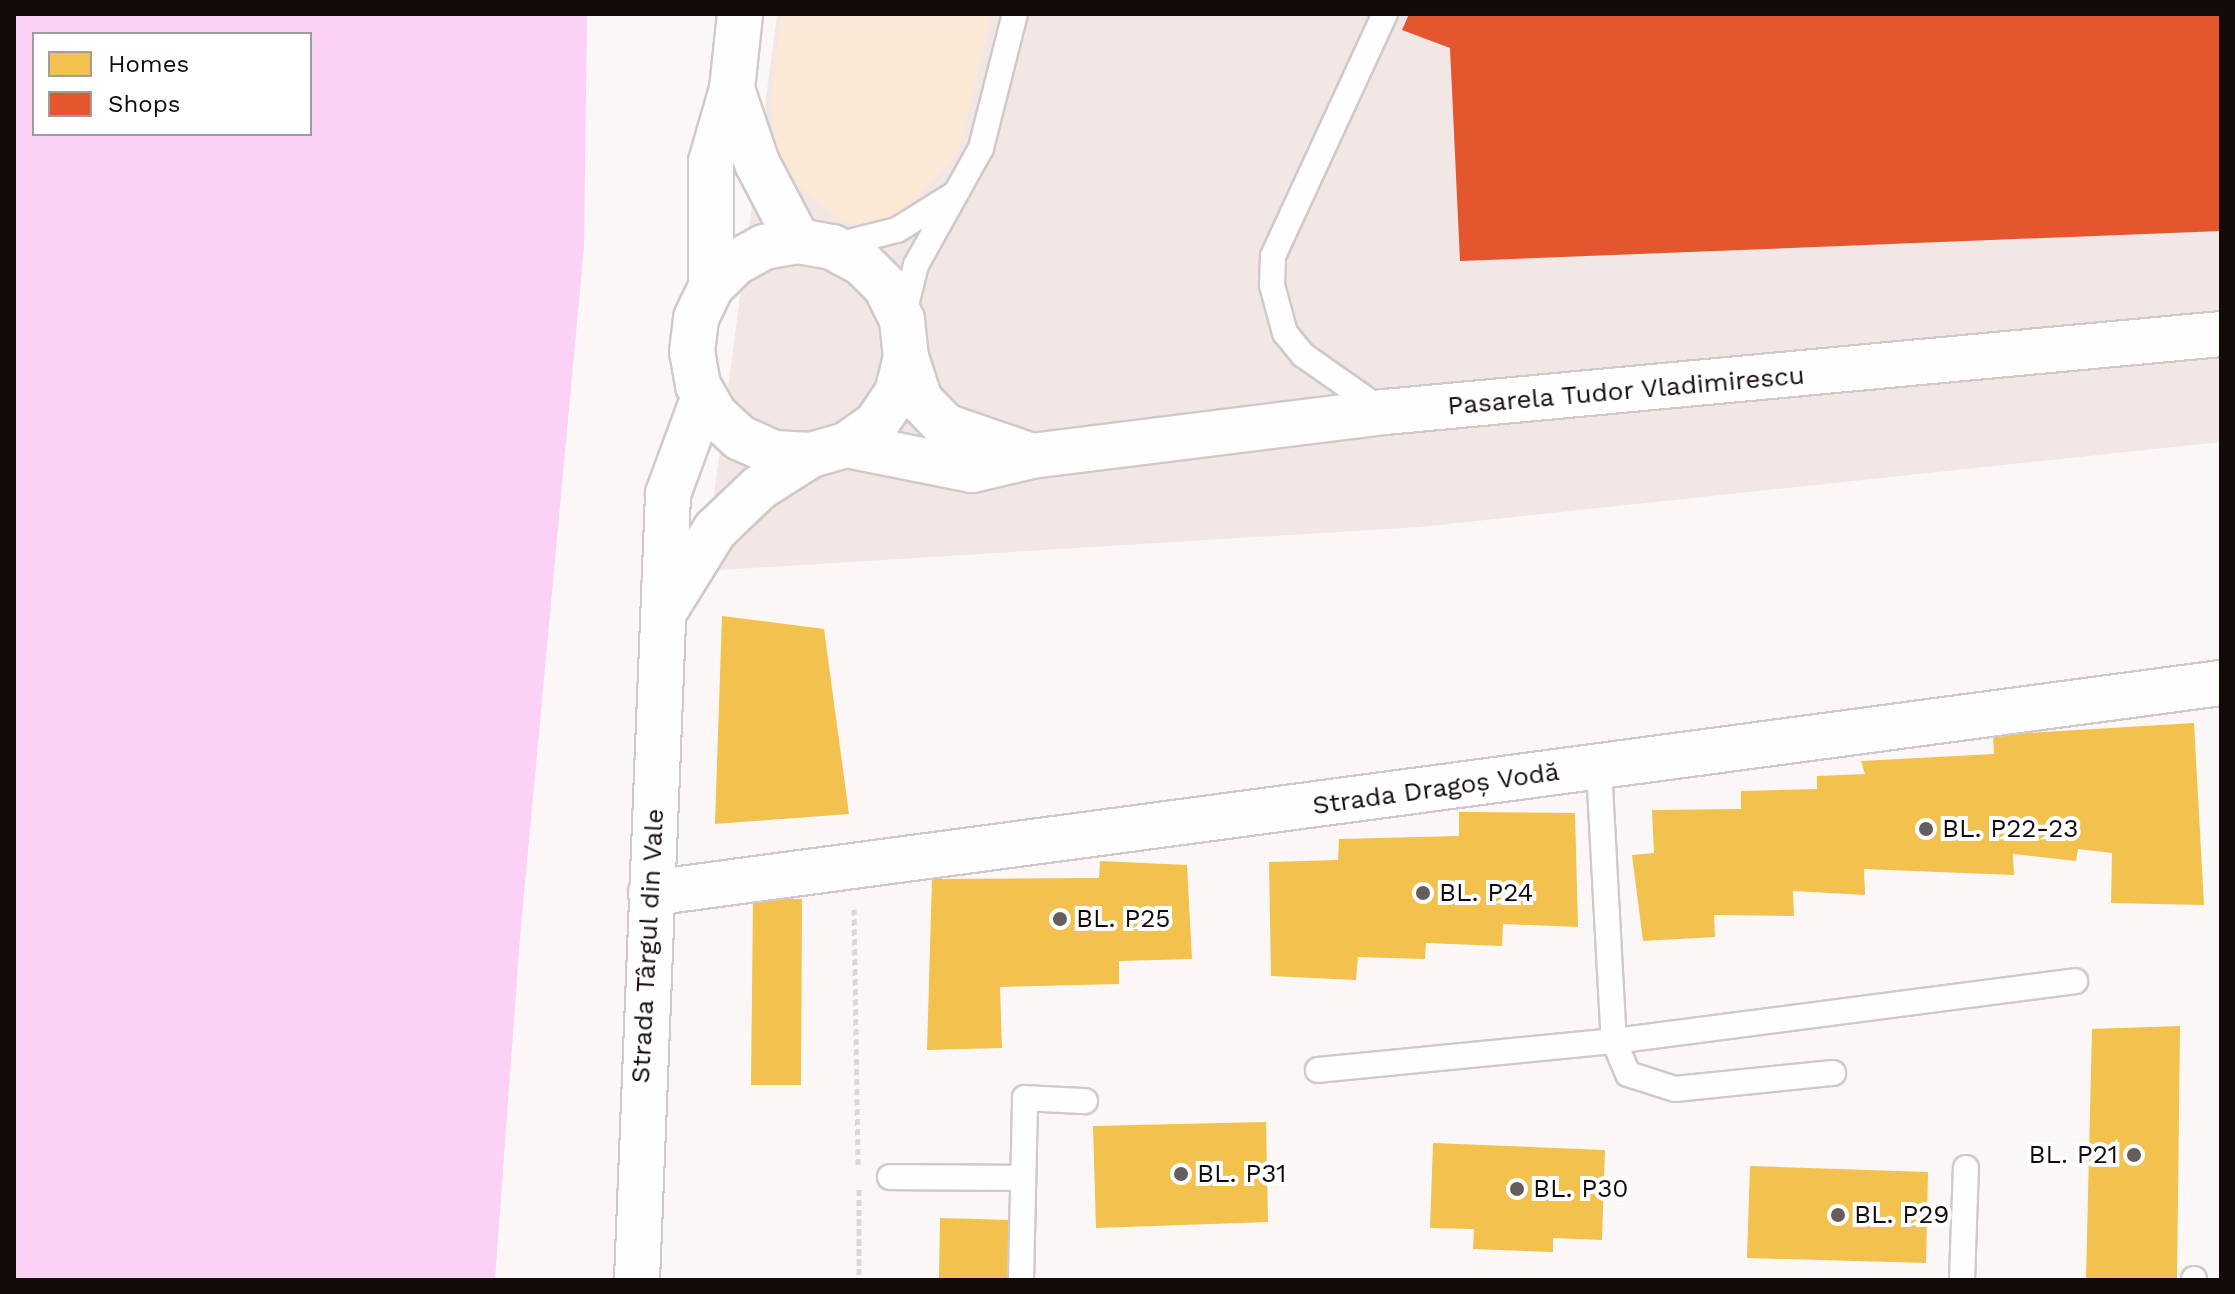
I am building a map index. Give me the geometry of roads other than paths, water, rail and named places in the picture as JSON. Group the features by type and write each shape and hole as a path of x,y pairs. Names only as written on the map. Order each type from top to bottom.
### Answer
{"street":[{"path":"711,287 711,162 732,89 740,14"},
{"path":"732,89 757,163 815,244"},
{"path":"828,450 774,453 740,438 715,415 704,396 692,352 696,318 711,287 744,257 764,247 815,244 862,263 886,287 904,339"},
{"name":"Pasarela Tudor Vladimirescu","path":"828,450 972,470 1031,456 1385,412 2221,334"},
{"name":"Pasarela Tudor Vladimirescu","path":"904,339 920,400 945,426 1031,456"},
{"name":"Strada Târgul din Vale","path":"665,611 715,530 759,488 876,424 897,393 904,339"},
{"name":"Strada Târgul din Vale","path":"637,1280 668,494 704,396"},
{"name":"Strada Dragoș Vodă","path":"651,893 2221,683"}],"lane":[{"path":"904,339 916,265 981,148 1015,14"},
{"path":"1385,14 1273,256 1272,285 1285,333 1303,355 1385,412"},
{"path":"815,244 897,230 955,194"},
{"path":"1599,768 1614,1041 1628,1074 1675,1089 1833,1073"},
{"path":"1318,1070 1614,1041 2075,981"},
{"path":"1021,1280 1025,1098 1085,1101"},
{"path":"1962,1280 1966,1168"},
{"path":"890,1177 1023,1178"}],"place":[{"name":"BL. P22-23","path":"1926,829"},
{"name":"BL. P24","path":"1423,893"},
{"name":"BL. P25","path":"1060,919"},
{"name":"BL. P21","path":"2134,1155"},
{"name":"BL. P31","path":"1181,1174"},
{"name":"BL. P30","path":"1517,1189"},
{"name":"BL. P29","path":"1838,1215"}]}
